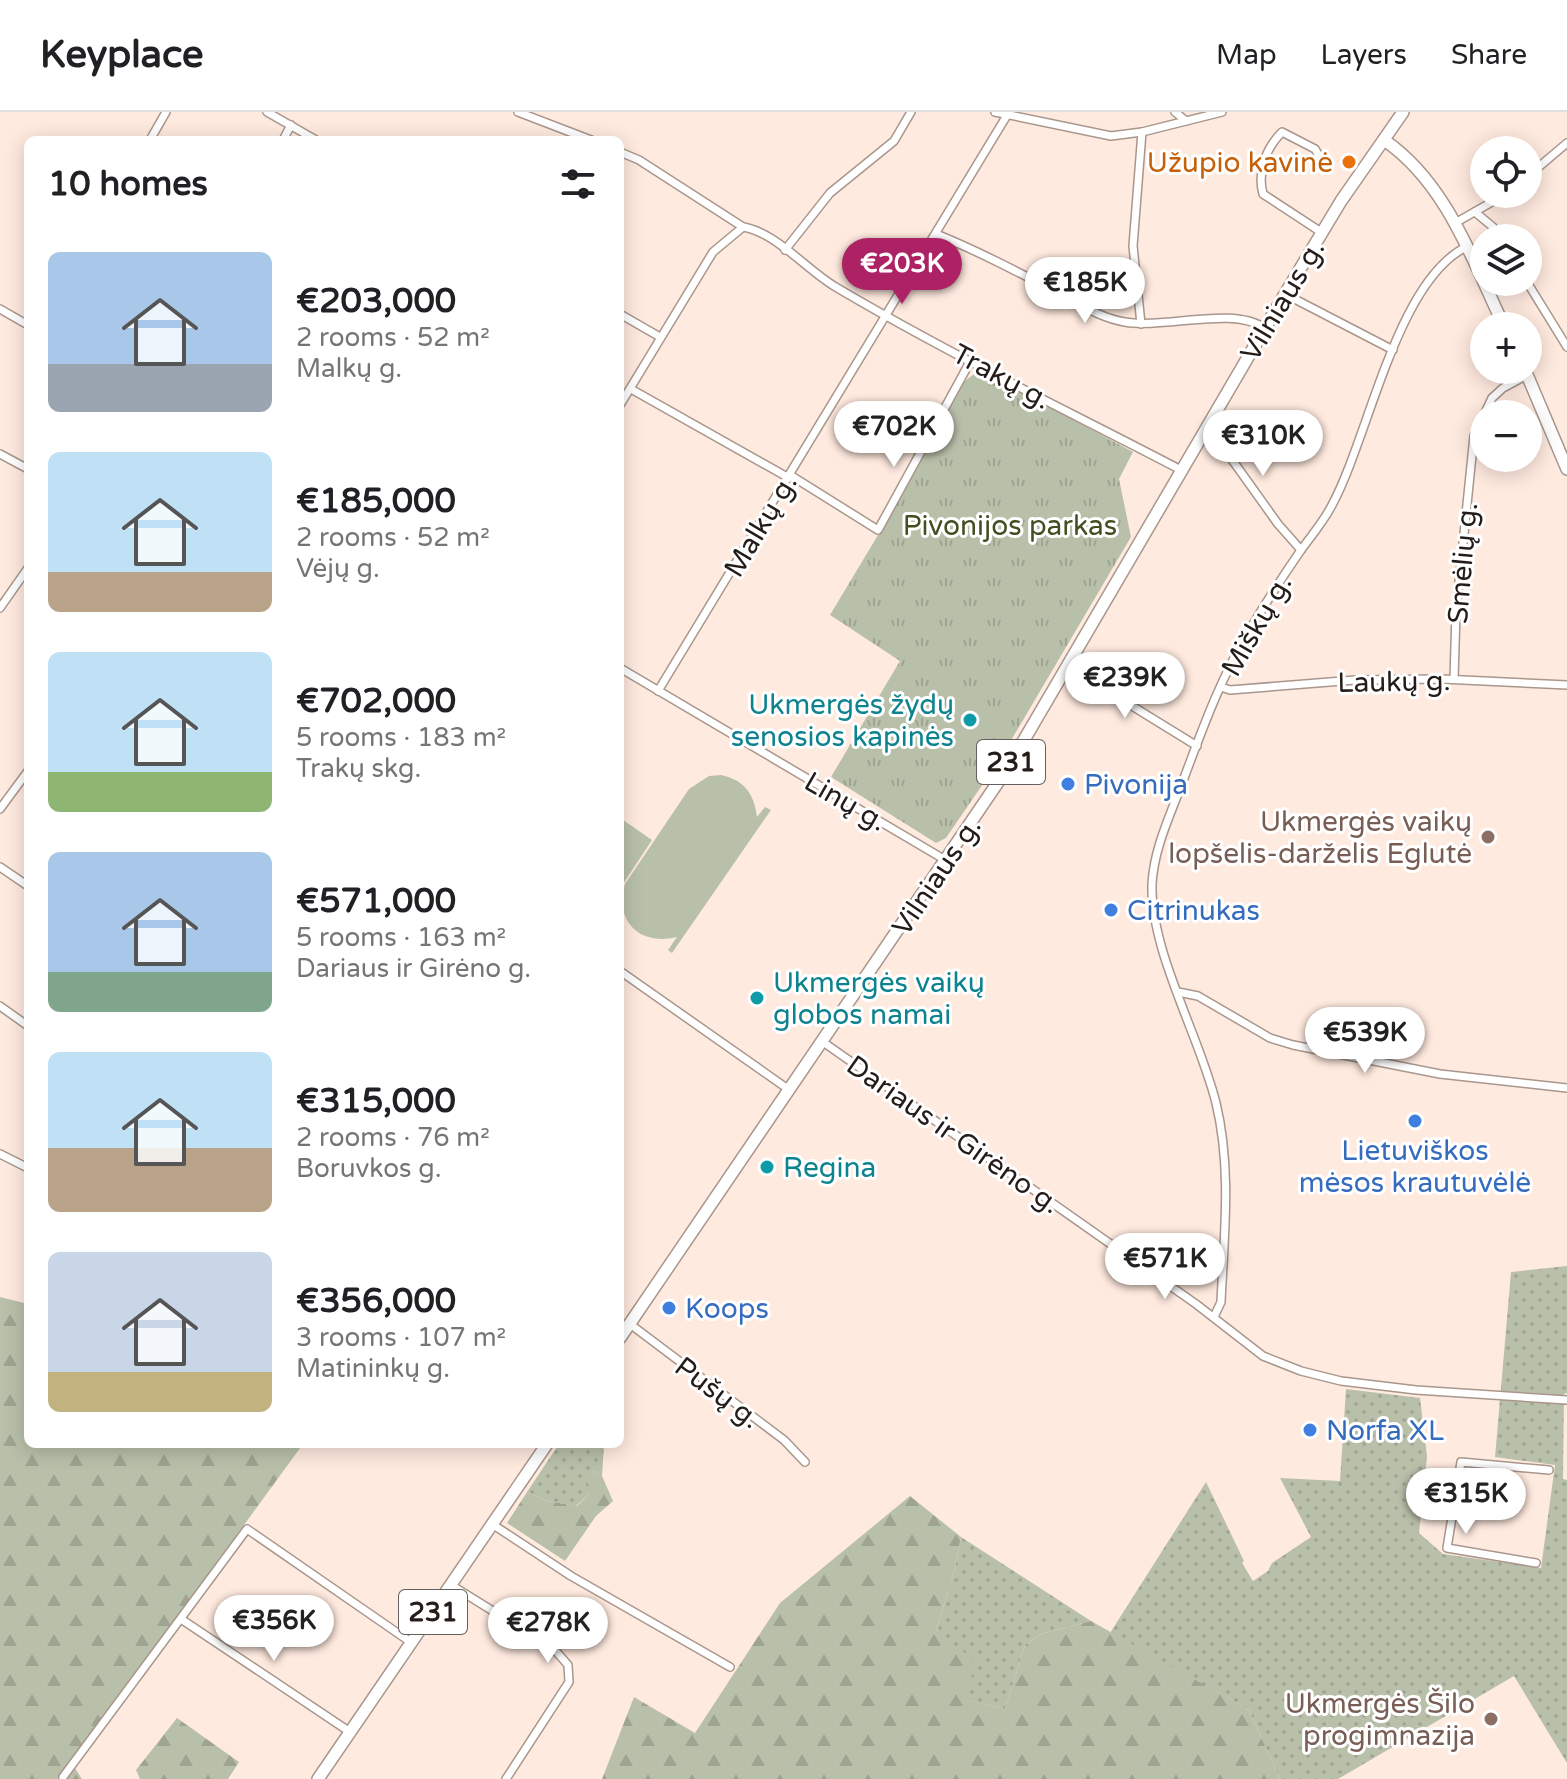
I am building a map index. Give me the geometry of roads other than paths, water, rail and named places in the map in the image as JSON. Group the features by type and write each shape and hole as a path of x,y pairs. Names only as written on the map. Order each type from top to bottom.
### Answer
{"main road":[{"name":"Vilniaus g.","path":"624,1330 1007,769 1321,232 1401,112"},
{"path":"1384,140 1427,183 1455,223 1497,312"},
{"path":"1531,384 1567,469"},
{"name":"231","path":"318,1779 544,1448"}],"street":[{"path":"152,136 166,112"},
{"path":"267,112 309,136"},
{"path":"518,112 581,136"},
{"path":"785,250 830,193 894,141 911,112"},
{"path":"995,112 1111,136 1142,132 1222,112"},
{"path":"1175,112 1186,121"},
{"name":"Malkų g.","path":"658,691 1008,113"},
{"path":"285,136 291,125"},
{"path":"1141,324 1133,246 1142,132"},
{"path":"1321,159 1315,149 1297,137 1282,132 1270,147 1261,174 1263,194 1321,232"},
{"path":"1542,164 1567,143"},
{"name":"Trakų g.","path":"624,154 639,160 743,227 755,229 831,284 887,316 1183,471"},
{"path":"1455,223 1482,208"},
{"path":"1475,212 1489,224"},
{"path":"624,399 713,252 743,227"},
{"path":"936,234 967,246 1107,319 1141,324 1249,320 1264,328"},
{"name":"Miškų g.","path":"1214,1317 1221,1302 1226,1192 1224,1153 1213,1092 1162,941 1152,887 1156,852 1221,687 1249,631 1331,508 1354,460 1406,318 1430,279 1444,263 1466,247"},
{"path":"1285,294 1393,350"},
{"path":"1536,296 1567,347"},
{"path":"0,309 24,323"},
{"path":"624,316 660,337"},
{"path":"631,389 878,530 971,360"},
{"name":"Smėlių g.","path":"1454,679 1456,612 1474,436 1492,398 1509,384"},
{"path":"1207,430 1218,440 1278,524 1301,550"},
{"path":"0,454 24,467"},
{"path":"0,608 24,574"},
{"path":"1069,667 1197,746"},
{"name":"Linų g.","path":"624,670 947,861"},
{"name":"Laukų g.","path":"1221,687 1230,690 1355,680 1454,679 1567,685"},
{"path":"0,809 24,776"},
{"path":"0,867 24,883"},
{"path":"624,974 788,1089"},
{"path":"1178,992 1198,996 1270,1038 1293,1045 1440,1074 1567,1088"},
{"path":"0,1006 24,1023"},
{"name":"Dariaus ir Girėno g.","path":"823,1042 1214,1317 1263,1356 1320,1376 1416,1390 1567,1400"},
{"path":"0,1154 24,1166"},
{"name":"Pušų g.","path":"624,1330 784,1440 805,1462"},
{"path":"1536,1563 1447,1548 1461,1462 1549,1470"},
{"path":"492,1524 571,1576 730,1667"},
{"path":"63,1777 247,1529 412,1643"},
{"path":"451,1585 554,1649 568,1665 569,1682 506,1779"},
{"path":"181,1619 350,1732"}],"place":[{"name":"Užupio kavinė","path":"1349,162"},
{"name":"Ukmergės žydų senosios kapinės","path":"970,720"},
{"name":"Pivonija","path":"1068,784"},
{"name":"Ukmergės vaikų lopšelis-darželis Eglutė","path":"1488,837"},
{"name":"Citrinukas","path":"1111,910"},
{"name":"Ukmergės vaikų globos namai","path":"757,998"},
{"name":"Lietuviškos mėsos krautuvėlė","path":"1415,1121"},
{"name":"Regina","path":"767,1167"},
{"name":"Koops","path":"669,1308"},
{"name":"Norfa XL","path":"1310,1430"},
{"name":"Ukmergės Šilo progimnazija","path":"1491,1719"}],"park label":[{"name":"Pivonijos parkas","path":"1010,525"}]}
